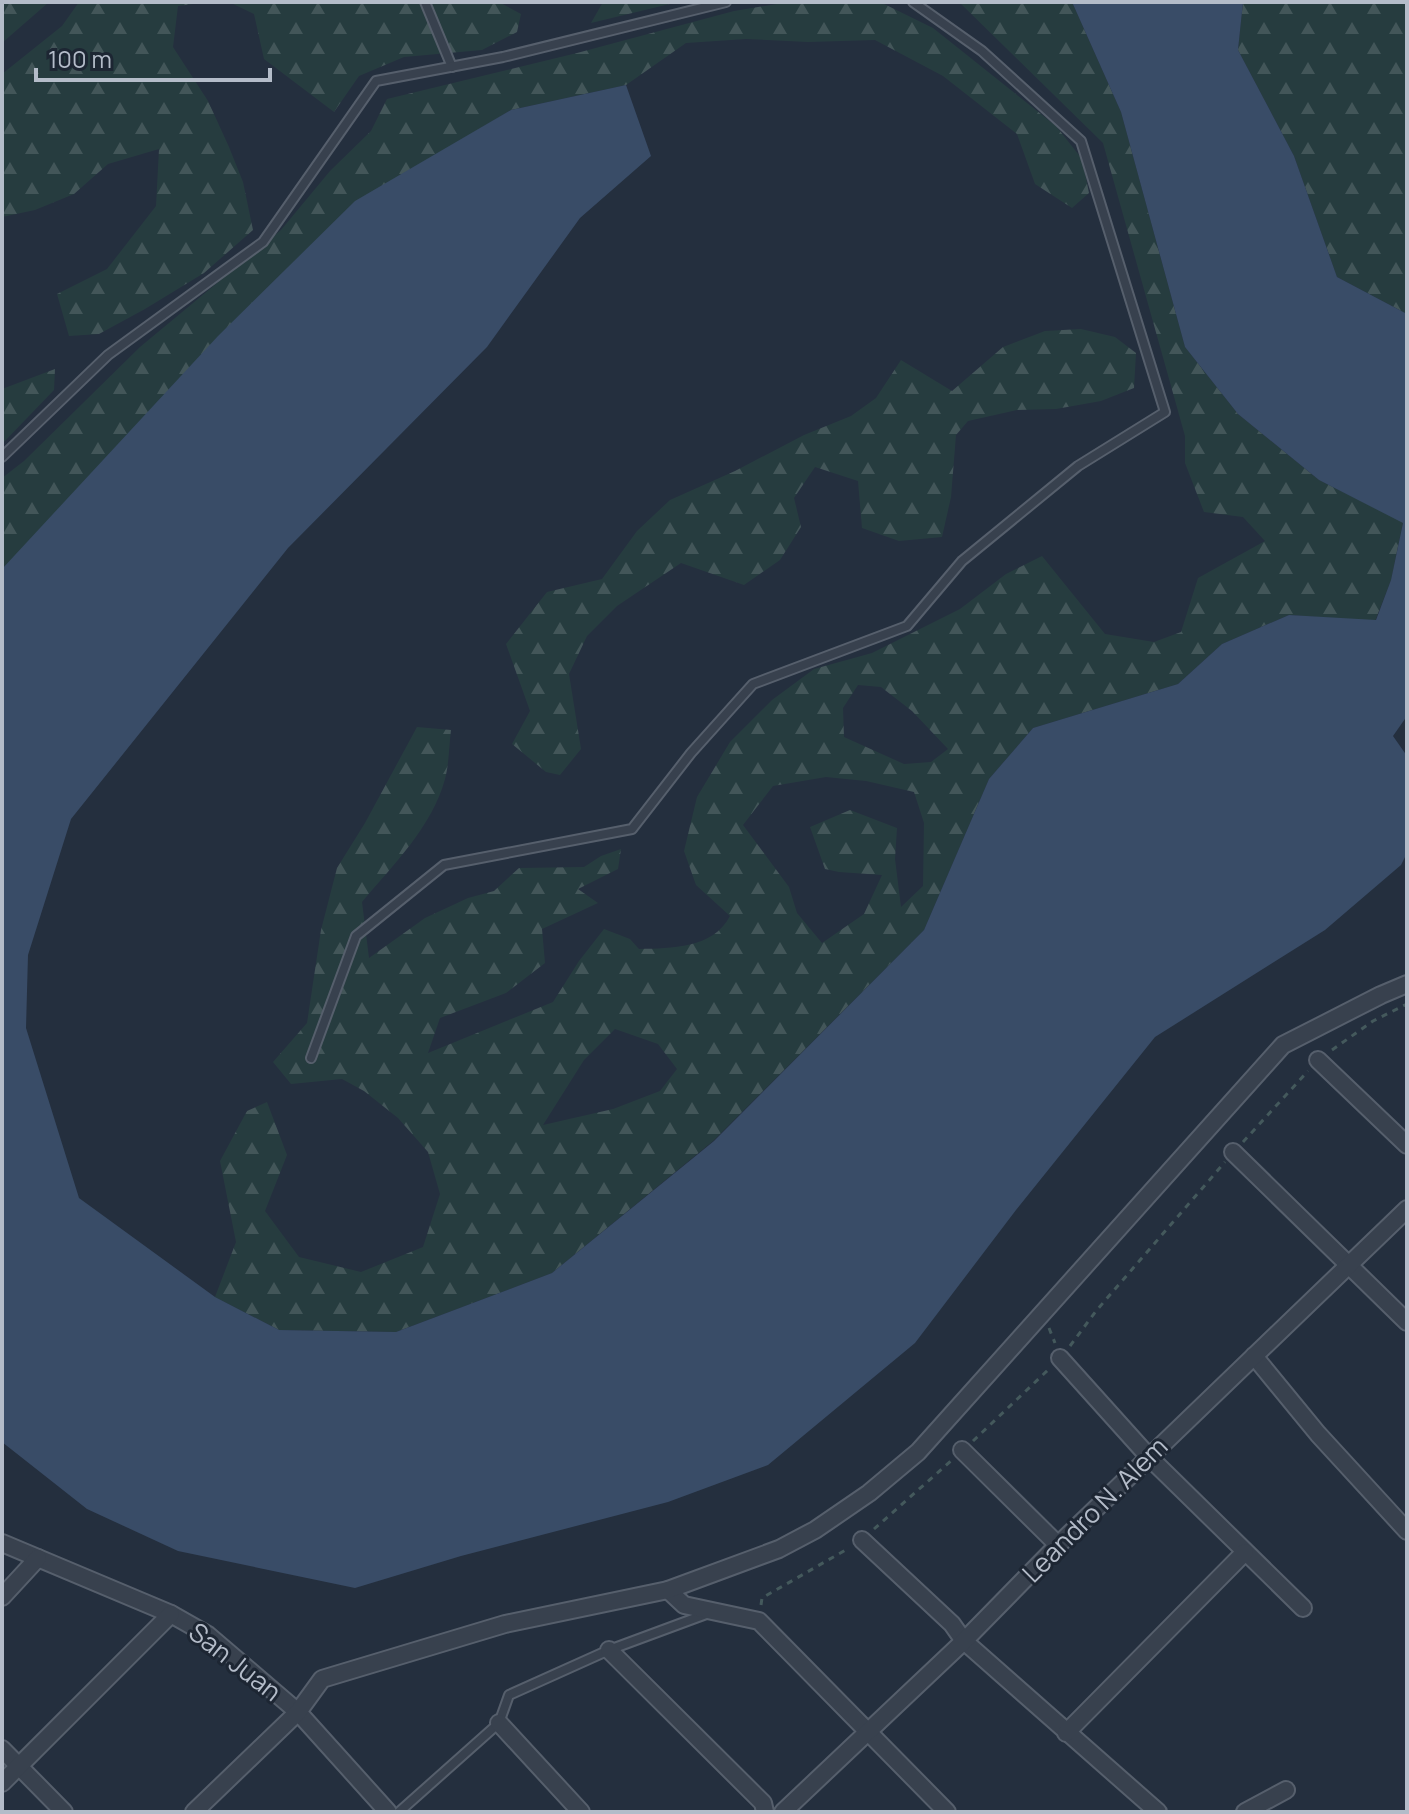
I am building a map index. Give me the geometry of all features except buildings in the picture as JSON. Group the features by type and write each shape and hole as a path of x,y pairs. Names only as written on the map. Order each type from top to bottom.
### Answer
{"street":[{"path":"194,1812 298,1712 322,1679 505,1624 668,1590 779,1549 815,1530 869,1493 918,1452 1283,1045 1407,984"},
{"path":"1318,1060 1407,1145"},
{"path":"1233,1152 1407,1322"},
{"name":"Leandro N. Alem","path":"783,1812 964,1641 1058,1545 1407,1209"},
{"path":"1254,1356 1318,1434 1407,1531"},
{"path":"1060,1358 1149,1457 1303,1608"},
{"path":"962,1450 1058,1545"},
{"path":"862,1540 952,1624 964,1641 1158,1812"},
{"name":"San Juan","path":"2,1543 171,1614 208,1635 298,1712 388,1812"},
{"path":"1066,1733 1245,1552"},
{"path":"2,1597 38,1558"},
{"path":"668,1590 684,1605 759,1621 947,1812"},
{"path":"2,1783 171,1614"},
{"path":"609,1650 763,1803 765,1812"},
{"path":"499,1723 581,1812"},
{"path":"2,1749 64,1812"},
{"path":"1245,1812 1286,1790"}],"lane":[{"path":"425,2 452,67"},
{"path":"2,457 108,355 263,242 376,81 503,57 726,2"},
{"path":"311,1058 356,936 444,865 632,829 691,753 753,684 907,626 962,561 1078,466 1165,412 1081,141 982,51 913,2"},
{"path":"399,1812 499,1723 509,1695 609,1650 712,1612"}],"path":[{"path":"759,1621 762,1598 862,1540 1060,1358 1096,1311 1233,1152 1318,1060 1373,1021 1407,1004"},
{"path":"1044,1313 1060,1358"}],"green space":[{"path":"2,2 49,2 2,43"},
{"path":"79,2 208,2 178,6 173,47 208,101 229,147 243,182 253,230 204,273 145,309 99,334 69,336 57,294 107,269 156,206 159,149 108,164 74,194 35,210 2,217 2,74 62,26"},
{"path":"229,2 499,2 521,14 517,32 482,50 404,57 359,76 334,112 264,59 254,14"},
{"path":"603,2 678,2 591,23"},
{"path":"789,2 880,2 933,28 1056,126 1082,159 1089,193 1072,208 1035,184 1017,134 943,76 875,40 808,42 746,39 686,43 626,85 511,110 436,155 2,569 2,478 24,461 140,347 281,230 330,171 371,131 387,99 734,11"},
{"path":"959,2 1072,2 1121,112 1185,347 1238,414 1319,480 1403,522 1391,580 1375,621 1289,615 1222,644 1178,684 1033,728 989,779 924,930 713,1141 552,1273 396,1332 279,1330 215,1297 236,1242 220,1161 247,1111 267,1102 287,1155 265,1211 299,1257 361,1272 423,1247 440,1194 428,1152 398,1118 364,1091 342,1079 291,1084 273,1062 307,1023 321,930 337,868 417,727 451,730 446,773 439,797 421,829 362,902 369,958 425,918 468,898 494,891 519,868 584,867 601,856 621,849 618,869 578,889 598,903 542,929 545,963 506,993 440,1018 428,1053 553,1002 604,929 630,939 639,949 702,941 723,927 730,916 696,885 684,851 697,797 730,742 772,700 814,669 872,653 960,609 1006,574 1042,556 1105,634 1154,642 1181,632 1198,578 1265,541 1243,517 1204,512 1185,463 1185,436 1103,143","holes":["858,685 881,687 912,711 948,749 931,762 904,764 844,737 843,708","826,777 866,781 914,792 924,823 923,886 901,907 895,859 897,828 850,810 810,827 825,869 882,875 864,914 822,943 797,913 789,887 743,825 773,786","615,1029 658,1044 677,1069 660,1091 613,1109 543,1125 584,1060"]},
{"path":"1243,2 1407,2 1407,314 1337,277 1294,156 1238,50"},
{"path":"1081,329 1115,337 1136,353 1134,388 1101,401 1056,409 1017,410 968,421 956,435 951,497 942,537 899,541 862,528 858,481 815,467 794,498 801,527 780,560 744,585 681,563 617,606 587,636 569,674 581,749 560,775 546,772 512,744 530,711 506,644 547,592 602,579 637,531 670,500 804,435 851,416 876,398 901,360 952,391 1003,347 1045,331"},
{"path":"55,369 54,390 2,444 2,389"}],"water":[{"path":"1072,2 1243,2 1238,50 1294,156 1337,277 1407,314 1407,716 1393,736 1407,756 1407,853 1401,865 1325,930 1155,1037 1016,1210 915,1343 768,1465 668,1502 461,1556 355,1588 178,1551 87,1509 2,1442 2,569 218,336 355,201 511,110 626,85 651,156 580,218 487,347 288,548 71,819 28,955 26,1028 79,1198 215,1297 279,1330 396,1332 552,1273 714,1141 924,930 989,779 1033,728 1178,684 1222,644 1289,615 1376,620 1391,580 1403,523 1319,480 1238,414 1185,347 1121,112"}]}
